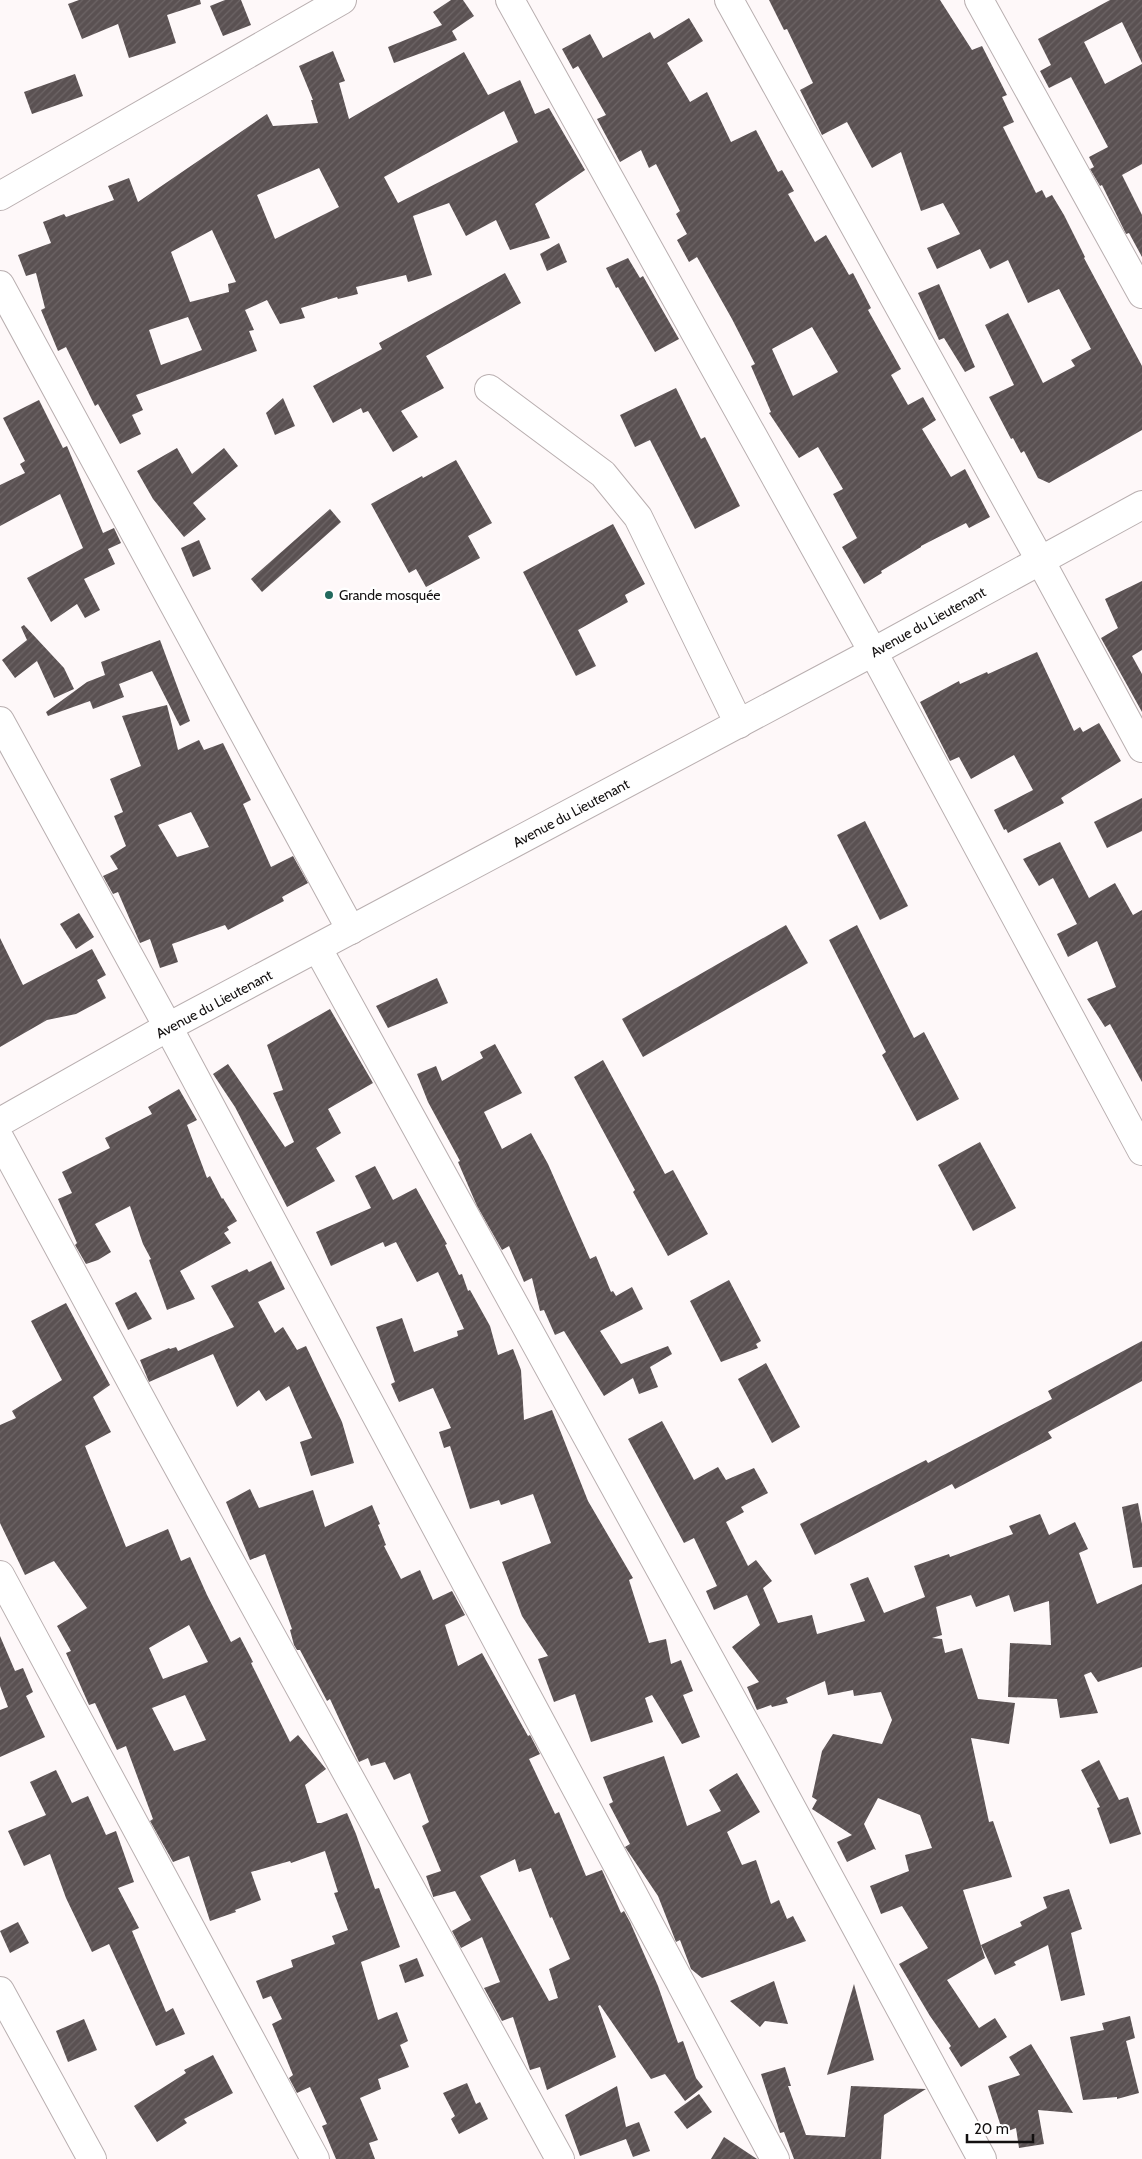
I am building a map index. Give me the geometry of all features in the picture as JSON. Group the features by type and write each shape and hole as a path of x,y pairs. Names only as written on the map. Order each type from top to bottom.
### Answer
{"street":[{"path":"0,196 342,0"},
{"path":"510,0 873,652 1142,1151"},
{"path":"729,0 1040,560 1142,748"},
{"path":"979,0 1142,294"},
{"path":"0,285 351,930"},
{"path":"489,388 603,474 638,517 738,724"},
{"name":"Avenue du Lieutenant","path":"0,1122 168,1027 318,949 873,652 1142,505"},
{"path":"0,722 168,1027 775,2159"},
{"path":"318,949 765,1758 982,2159"},
{"path":"0,1139 156,1427 560,2159"},
{"path":"0,1574 315,2159"},
{"path":"0,1991 92,2159"}],"building":[{"path":"79,0 200,0 201,4 167,15 176,43 129,58 118,24 82,39 68,4"},
{"path":"225,0 241,0 251,25 223,36 210,6"},
{"path":"451,0 463,0 474,16 452,31 457,40 394,63 388,47 442,25 433,12"},
{"path":"769,0 940,0 972,50 982,46 1007,95 1002,97 1014,122 1003,127 1036,193 1042,190 1046,198 1052,195 1142,366 1142,430 1049,483 1038,478 1024,451 1021,453 1013,438 1011,439 989,397 1014,385 985,325 1008,313 1043,383 1075,366 1071,360 1091,349 1059,289 1028,303 1008,260 990,269 980,249 937,269 927,248 960,234 943,203 921,211 901,152 872,168 847,122 822,135 800,90 813,83 787,29 784,30"},
{"path":"1110,0 1142,0 1142,63 1122,22 1084,42 1105,84 1142,64 1142,164 1122,175 1142,215 1142,257 1129,233 1126,234 1102,185 1100,186 1090,169 1094,167 1089,157 1108,147 1071,77 1049,88 1040,71 1051,65 1038,39"},
{"path":"689,18 703,41 667,63 690,102 707,92 731,142 756,130 778,172 782,170 794,191 788,194 815,242 826,235 849,275 853,273 871,308 868,310 901,369 891,375 908,405 923,397 936,420 922,429 951,477 965,469 990,517 969,528 966,523 921,546 864,584 842,547 857,538 833,494 843,489 818,447 799,458 769,413 771,412 751,366 755,364 732,319 697,257 689,262 677,240 687,234 676,214 680,211 656,164 649,168 641,150 620,162 597,119 606,115 578,66 573,69 562,49 590,34 603,58 650,32 654,39","holes":["812,327 838,372 793,396 772,349"]},
{"path":"333,51 345,81 339,83 349,119 464,52 488,95 520,80 535,114 549,108 585,170 535,204 550,238 510,250 496,220 466,236 449,203 413,216 432,275 408,282 406,275 356,287 358,294 338,299 337,297 301,308 305,318 280,324 267,300 245,310 254,330 249,331 257,351 136,395 143,410 132,415 141,434 120,444 98,404 95,406 66,347 58,351 41,310 45,308 36,273 26,276 18,255 51,243 43,222 64,214 66,217 114,200 108,186 129,178 138,202 267,114 273,126 318,123 311,100 313,100 299,66","holes":["504,111 518,142 398,203 384,177","319,168 339,207 275,239 257,195","212,230 236,282 228,284 229,292 190,302 171,252","188,317 202,350 161,365 149,330"]},
{"path":"75,74 83,96 32,114 24,92"},
{"path":"559,243 567,262 547,271 540,254"},
{"path":"628,258 640,278 643,276 679,339 655,352 606,268"},
{"path":"505,273 521,303 426,356 444,388 401,411 418,437 393,452 368,411 363,413 361,408 333,423 313,386 382,349 379,343"},
{"path":"939,284 975,367 965,372 944,338 939,340 918,293"},
{"path":"676,388 701,439 705,437 740,506 695,529 650,440 635,447 620,415"},
{"path":"283,398 295,426 275,435 266,413"},
{"path":"39,400 63,448 67,446 103,533 114,528 121,543 108,549 115,564 84,579 100,610 85,618 77,604 51,622 27,578 83,548 60,494 0,526 0,485 25,473 20,464 25,461 3,418"},
{"path":"177,448 192,474 224,448 238,466 193,503 206,519 184,537 153,499 137,471"},
{"path":"456,460 492,523 468,536 480,558 426,587 416,569 409,573 371,504"},
{"path":"330,509 341,522 262,592 251,579"},
{"path":"613,524 645,584 625,595 628,602 578,630 596,666 576,676 523,572"},
{"path":"199,540 211,569 193,577 181,548"},
{"path":"1142,581 1142,650 1132,656 1142,674 1142,712 1101,638 1118,628 1105,599"},
{"path":"24,625 64,668 74,689 54,698 37,661 15,678 2,660 27,640 21,627"},
{"path":"160,640 190,721 180,726 152,671 119,684 124,697 93,709 90,701 48,716 46,712 87,682 105,675 101,662"},
{"path":"1037,652 1074,731 1080,727 1083,732 1099,723 1121,761 1061,798 1064,803 1008,833 1006,829 1004,830 994,810 1033,790 1014,755 971,779 959,757 950,761 920,702 959,681 960,684 987,672 988,674"},
{"path":"167,705 178,750 199,740 204,750 223,743 251,800 243,804 271,867 293,856 308,883 282,897 284,901 228,930 225,925 172,944 178,962 160,968 150,939 140,943 118,892 113,894 103,876 118,869 110,856 126,846 114,816 123,812 110,779 141,766 122,716","holes":["191,812 209,847 177,857 158,825"]},
{"path":"1142,798 1142,831 1107,848 1094,822"},
{"path":"865,821 908,906 880,920 837,835"},
{"path":"1060,842 1089,898 1115,883 1133,915 1142,910 1142,1082 1110,1024 1105,1027 1087,999 1116,987 1097,941 1068,957 1057,934 1077,924 1053,878 1039,886 1023,859"},
{"path":"79,913 94,937 76,949 60,924"},
{"path":"786,925 808,963 643,1057 622,1019"},
{"path":"857,925 914,1038 924,1032 959,1099 917,1121 882,1055 886,1052 829,940"},
{"path":"0,938 23,985 92,949 106,975 97,980 106,998 76,1014 47,1020 0,1047"},
{"path":"437,978 448,1003 388,1028 376,1006"},
{"path":"330,1009 373,1083 328,1109 341,1133 316,1148 335,1181 287,1207 235,1107 213,1074 228,1064 285,1147 294,1142 273,1093 283,1090 267,1045"},
{"path":"495,1044 522,1093 484,1112 502,1149 531,1133 548,1164 590,1259 596,1256 611,1292 613,1291 616,1296 632,1287 643,1309 600,1331 621,1364 668,1346 672,1354 650,1367 658,1387 639,1394 633,1378 604,1396 564,1331 555,1335 544,1310 540,1311 532,1278 524,1282 509,1246 502,1250 477,1206 458,1162 460,1161 428,1102 417,1074 436,1066 442,1081 483,1058 480,1052"},
{"path":"603,1060 665,1174 673,1170 708,1234 668,1256 574,1077"},
{"path":"179,1089 197,1120 187,1125 207,1178 210,1176 222,1199 237,1221 227,1227 229,1230 224,1233 231,1243 180,1271 195,1299 167,1310 149,1260 151,1259 143,1244 130,1206 95,1224 111,1252 98,1260 86,1264 75,1245 77,1243 58,1199 72,1193 62,1172 110,1148 105,1138 152,1114 148,1107"},
{"path":"980,1142 1016,1208 973,1231 938,1165"},
{"path":"375,1166 393,1200 416,1188 447,1244 445,1245 459,1275 462,1274 468,1291 470,1290 490,1326 498,1355 513,1349 521,1370 524,1420 552,1410 588,1501 633,1578 629,1580 649,1643 666,1639 671,1664 681,1660 693,1691 683,1695 700,1737 682,1744 652,1695 645,1698 653,1722 591,1742 575,1694 554,1702 538,1659 548,1656 522,1616 502,1562 551,1543 533,1494 501,1505 499,1500 470,1509 450,1446 444,1448 439,1432 451,1428 433,1388 399,1402 391,1384 395,1382 376,1327 402,1318 414,1352 458,1336 457,1331 464,1329 438,1272 417,1282 396,1242 385,1247 383,1242 331,1266 316,1232 371,1208 355,1176"},
{"path":"271,1261 285,1289 258,1302 275,1333 283,1327 297,1350 306,1346 342,1422 354,1463 311,1476 300,1442 312,1438 289,1386 266,1401 259,1390 237,1407 213,1354 149,1382 140,1360 169,1348 176,1347 178,1351 234,1327 211,1286 247,1269 249,1272"},
{"path":"729,1280 761,1341 756,1344 758,1348 721,1362 690,1301"},
{"path":"136,1292 152,1319 128,1330 115,1303"},
{"path":"66,1303 110,1385 93,1397 111,1432 85,1446 126,1547 168,1529 181,1561 190,1557 231,1642 240,1637 290,1742 298,1735 326,1769 305,1785 317,1823 347,1813 375,1889 379,1888 400,1947 361,1962 378,2020 397,2012 408,2041 400,2045 409,2067 378,2079 381,2089 360,2098 378,2140 369,2143 375,2159 336,2159 322,2126 327,2124 310,2087 297,2093 289,2078 293,2075 272,2024 282,2019 271,1996 263,1999 256,1981 293,1967 291,1960 335,1944 332,1936 348,1930 334,1893 338,1892 325,1851 291,1863 290,1861 251,1872 261,1900 235,1910 236,1912 210,1921 189,1856 173,1862 150,1821 153,1819 126,1746 117,1750 95,1703 89,1705 66,1653 71,1651 57,1626 87,1608 54,1561 25,1575 0,1523 0,1425 16,1418 12,1411 62,1380 31,1321","holes":["189,1625 208,1662 163,1679 149,1648","185,1695 206,1740 174,1751 152,1708"]},
{"path":"1142,1341 1142,1381 1048,1432 1052,1438 955,1489 952,1484 815,1555 800,1524 926,1460 928,1463 1052,1399 1048,1391"},
{"path":"766,1363 800,1427 772,1443 738,1379"},
{"path":"662,1421 694,1480 718,1467 726,1480 754,1468 768,1493 741,1507 744,1512 726,1522 748,1566 756,1560 772,1581 763,1588 778,1623 812,1615 817,1634 865,1621 850,1584 868,1577 884,1613 925,1597 914,1566 949,1554 950,1557 1013,1534 1009,1526 1040,1514 1049,1535 1075,1522 1088,1549 1079,1553 1097,1604 1142,1584 1142,1667 1098,1682 1091,1672 1084,1675 1098,1713 1060,1718 1057,1699 1008,1697 1010,1643 1051,1645 1049,1601 1014,1612 1009,1595 976,1607 971,1595 936,1607 942,1635 932,1638 942,1639 945,1653 962,1648 978,1699 1015,1703 1009,1744 971,1738 989,1822 993,1821 1012,1877 963,1890 985,1958 947,1980 979,2028 995,2018 1007,2037 961,2067 949,2048 951,2046 930,2016 899,1964 928,1948 902,1906 881,1914 870,1886 909,1871 905,1855 932,1848 920,1815 878,1798 864,1824 876,1850 874,1849 847,1862 837,1842 852,1835 812,1809 817,1800 812,1797 822,1751 833,1734 882,1744 892,1720 881,1692 854,1696 853,1690 828,1695 825,1681 786,1698 788,1703 772,1707 771,1705 757,1710 747,1687 759,1682 732,1647 760,1625 747,1595 714,1610 706,1591 717,1586 694,1538 684,1543 628,1439"},
{"path":"250,1489 259,1508 313,1490 325,1527 372,1505 380,1524 378,1525 386,1545 384,1546 401,1579 420,1570 433,1600 452,1591 465,1615 445,1625 458,1666 482,1653 528,1736 530,1735 540,1754 529,1759 555,1814 559,1812 586,1876 602,1870 621,1913 624,1911 630,1922 658,1986 678,2043 683,2041 696,2078 703,2087 685,2101 665,2074 651,2079 600,2005 598,2006 616,2057 547,2090 540,2067 530,2070 513,2017 502,2021 484,1988 500,1982 482,1937 461,1948 452,1931 471,1920 455,1891 433,1897 426,1876 441,1871 422,1826 429,1822 410,1773 394,1780 385,1762 371,1766 368,1758 359,1762 330,1699 327,1701 300,1650 297,1650 294,1645 290,1630 292,1629 265,1554 250,1560 226,1502","holes":["515,1859 519,1872 531,1868 550,1918 552,1917 570,1959 549,1969 558,1998 549,2001 480,1876"]},
{"path":"1138,1503 1142,1524 1142,1567 1133,1568 1122,1507"},
{"path":"0,1636 15,1671 23,1668 33,1692 26,1696 45,1737 0,1757 0,1710 8,1707 0,1686"},
{"path":"664,1756 687,1826 721,1811 709,1790 737,1773 760,1812 727,1832 742,1865 756,1860 771,1904 779,1900 787,1919 793,1916 806,1941 702,1978 691,1969 680,1940 676,1942 658,1896 625,1847 630,1844 609,1804 613,1802 603,1777"},
{"path":"1099,1760 1119,1800 1128,1797 1141,1834 1110,1844 1097,1808 1100,1807 1081,1770"},
{"path":"56,1770 72,1803 88,1796 106,1835 116,1831 134,1882 118,1888 139,1928 132,1931 166,2012 173,2008 185,2034 156,2046 109,1944 92,1952 66,1898 50,1854 24,1866 8,1831 46,1815 30,1782"},
{"path":"1069,1889 1082,1929 1071,1933 1085,1995 1061,2001 1048,1945 1014,1962 1016,1965 995,1975 981,1945 1022,1926 1020,1922 1047,1908 1043,1897"},
{"path":"18,1922 29,1943 10,1953 0,1931"},
{"path":"417,1958 424,1976 405,1983 399,1965"},
{"path":"774,1981 788,2024 765,2021 760,2027 730,2001"},
{"path":"854,1984 874,2060 827,2075"},
{"path":"1130,2016 1135,2038 1126,2041 1139,2093 1117,2099 1117,2097 1083,2100 1070,2037 1104,2030 1102,2023"},
{"path":"84,2019 97,2050 68,2062 56,2031"},
{"path":"1031,2044 1073,2113 1038,2110 1044,2144 1019,2148 1016,2128 1003,2133 988,2086 1020,2075 1009,2057"},
{"path":"213,2055 233,2093 184,2119 187,2123 157,2142 134,2106 186,2073 184,2070"},
{"path":"785,2067 791,2086 788,2086 806,2135 845,2137 851,2086 926,2089 884,2115 881,2159 794,2159 784,2132 780,2133 761,2074"},
{"path":"467,2083 476,2104 480,2102 488,2119 459,2134 451,2119 455,2116 443,2093"},
{"path":"617,2086 626,2127 639,2122 650,2151 633,2157 626,2139 580,2156 565,2115"},
{"path":"699,2094 712,2112 687,2129 674,2112"},
{"path":"724,2137 757,2159 711,2159"}],"place":[{"name":"Grande mosquée","path":"329,595"}]}
